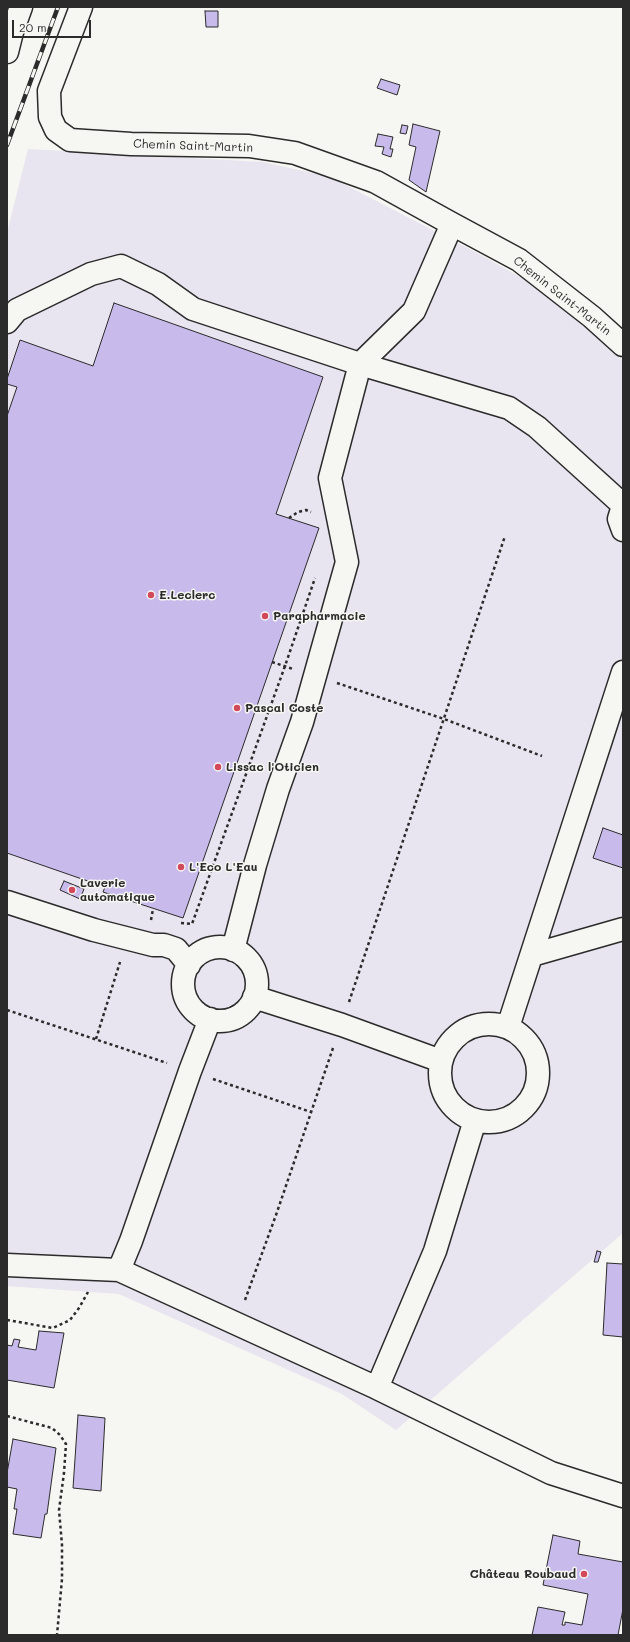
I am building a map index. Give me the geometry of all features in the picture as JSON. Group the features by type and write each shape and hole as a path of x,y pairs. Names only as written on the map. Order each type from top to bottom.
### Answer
{"street":[{"path":"8,42 21,7"},
{"name":"Chemin Saint-Martin","path":"81,7 49,91 50,117 56,130 70,140 131,144 248,146 295,154 376,182 519,260 592,317 623,345"},
{"path":"233,950 255,865 278,789 302,722 347,562 330,478 360,364 414,311 452,224"},
{"path":"7,322 17,310 31,303 91,274 121,266 158,284 193,310 360,364 509,408 537,427 623,506 619,515 619,520 623,530"},
{"path":"508,1027 622,677"},
{"path":"7,902 94,930 176,948 189,965"},
{"path":"532,955 623,929"},
{"path":"218,947 233,950 241,954 246,959 254,973 256,988 254,997 248,1008 241,1014 226,1020 210,1019 196,1012 185,996 183,984 184,974 189,965 197,956 208,949 218,947"},
{"path":"254,997 342,1025 440,1061"},
{"path":"119,1270 131,1241 190,1070 210,1019"},
{"path":"493,1024 508,1027 522,1036 532,1049 538,1065 537,1081 532,1097 522,1110 507,1118 492,1122 475,1120 461,1113 450,1102 442,1087 440,1061 451,1042 462,1031 477,1025 493,1024"},
{"path":"377,1388 435,1251 475,1120"},
{"path":"7,1265 119,1270 377,1388 551,1473 623,1496"}],"path":[{"path":"289,518 298,512 306,510 315,513"},
{"path":"235,1323 255,1275 342,1025 480,607 505,536"},
{"path":"179,923 192,924 285,666 317,572"},
{"path":"272,662 444,719 542,756"},
{"path":"96,1039 123,954 151,920 153,908"},
{"path":"151,920 158,920"},
{"path":"7,1010 190,1070 311,1112"},
{"path":"7,1320 53,1328 70,1320 88,1293 97,1269"},
{"path":"7,1416 52,1428 60,1435 66,1444 59,1510 62,1545 62,1579 57,1635"}],"shaded area":[{"path":"28,149 263,162 330,177 481,255 543,290 600,338 623,361 623,1233 396,1430 342,1394 119,1294 7,1286 7,233"}],"building":[{"path":"205,11 218,11 218,27 206,27"},
{"path":"381,79 400,85 397,95 377,88"},
{"path":"413,124 440,131 426,192 409,180 416,147 409,145"},
{"path":"402,125 408,126 406,134 400,133"},
{"path":"378,134 393,137 390,149 393,149 391,157 382,154 384,147 375,146"},
{"name":"E.Leclerc","path":"114,303 323,377 276,514 319,528 183,918 103,892 105,887 7,853 7,416 17,387 7,384 7,379 20,340 93,366"},
{"path":"603,828 623,835 623,868 593,858"},
{"name":"Laverie automatique","path":"64,881 84,889 80,899 60,890"},
{"path":"597,1251 601,1252 598,1262 594,1262"},
{"path":"607,1263 623,1264 623,1337 603,1335"},
{"path":"39,1331 64,1333 54,1388 7,1380 7,1345 12,1346 14,1339 20,1340 18,1347 36,1350"},
{"path":"78,1415 105,1418 101,1491 73,1488"},
{"path":"13,1439 56,1448 47,1514 45,1514 41,1538 13,1534 17,1509 14,1509 17,1489 7,1487 7,1473"},
{"name":"Château Roubaud","path":"553,1535 580,1541 578,1554 623,1562 623,1609 618,1635 532,1635 538,1607 565,1612 562,1625 565,1625 565,1622 582,1625 588,1594 543,1585"}],"railway":[{"path":"7,145 58,7"}],"place":[{"name":"E.Leclerc","path":"151,595"},
{"name":"Parapharmacie","path":"265,616"},
{"name":"Pascal Coste","path":"237,708"},
{"name":"Lissac l'Oticien","path":"218,767"},
{"name":"L'Eco L'Eau","path":"181,867"},
{"name":"Laverie automatique","path":"72,890"},
{"name":"Château Roubaud","path":"584,1574"}]}
